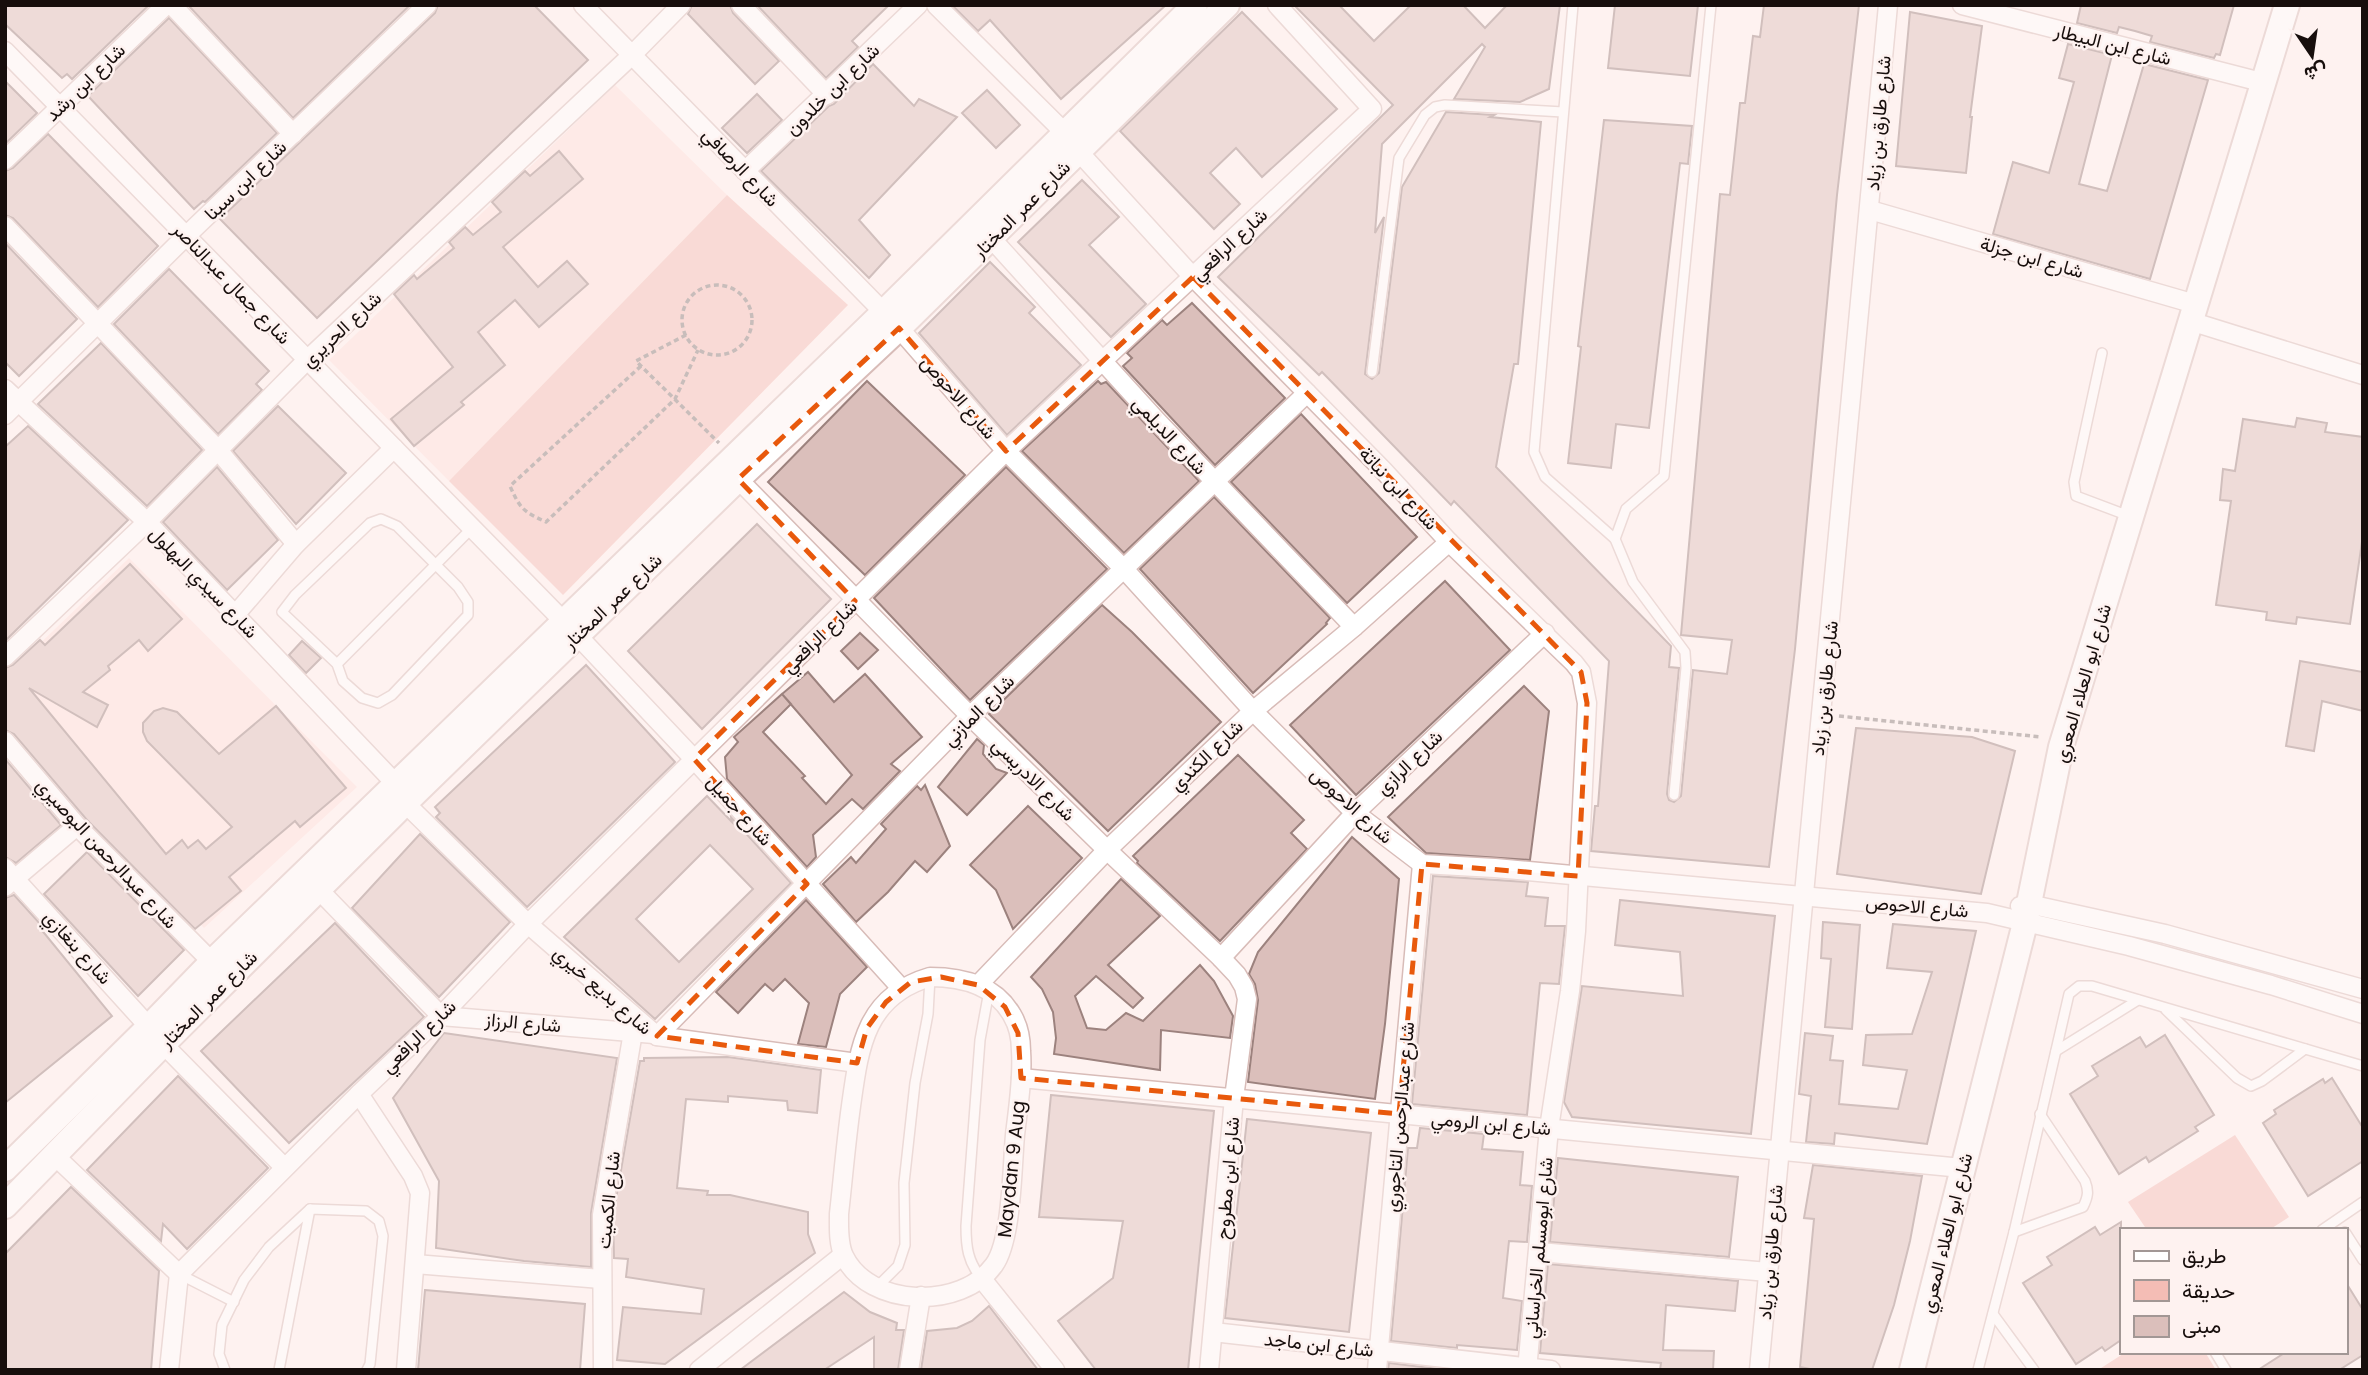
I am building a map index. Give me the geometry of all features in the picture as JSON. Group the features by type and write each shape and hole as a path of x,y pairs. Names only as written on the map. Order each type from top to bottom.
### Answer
{"main road":[{"name":"شارع عمر المختار","path":"892,320 991,238 1195,5"},
{"name":"شارع عمر المختار","path":"5,1206 54,1156 156,1035 212,962 400,793 1072,143 1227,5"},
{"name":"شارع ابو العلاء المعري","path":"1912,1370 2027,914 2064,739 2287,5"},
{"name":"شارع عمر المختار","path":"5,1169 319,890 400,793"}],"street":[{"name":"شارع ابن رشد","path":"5,160 166,5"},
{"path":"172,5 293,134"},
{"name":"شارع ابن سينا","path":"9,402 97,326 186,236 428,5"},
{"name":"شارع الرصافي","path":"583,5 892,320"},
{"name":"شارع الحريري","path":"5,657 147,522 307,360 632,55 681,5"},
{"path":"741,5 827,95"},
{"name":"شارع ابن خلدون","path":"745,171 918,5"},
{"name":"شارع ابن نباتة","path":"936,5 1072,143 1193,278 1449,542 1545,633 1581,672 1587,703 1578,876"},
{"name":"شارع الرافعي","path":"179,1274 284,1167 441,1016 528,923 1006,452 1372,108 1277,5"},
{"name":"شارع طارق بن زياد","path":"1759,1370 1888,5"},
{"name":"شارع ابن البيطار","path":"1962,5 2265,83"},
{"name":"شارع جمال عبدالناصر","path":"5,51 570,629"},
{"name":"شارع ابن جزلة","path":"1870,210 2192,313 2363,375"},
{"path":"5,226 97,326 218,450 296,544"},
{"name":"شارع الديلمي","path":"991,238 1101,362 1354,627"},
{"name":"شارع الاحوص","path":"892,320 1006,452 1124,569 1253,711 1355,813 1422,864 1987,913 2027,914"},
{"name":"شارع المازني","path":"655,1035 970,716 1307,393"},
{"name":"شارع سيدي البهلول","path":"9,402 147,522 400,793"},
{"path":"235,615 296,544 394,448"},
{"name":"شارع الادريسي","path":"735,468 855,601 1107,850 1221,958 1244,987"},
{"name":"شارع الكندي","path":"983,988 1107,850 1253,711 1354,627 1449,542"},
{"name":"شارع جميل","path":"570,629 694,759 901,988"},
{"name":"شارع الرازي","path":"1221,958 1355,813 1545,633"},
{"name":"شارع عبدالرحمن البوصيري","path":"5,741 77,826 212,962"},
{"name":"شارع بديع خيري","path":"400,793 528,923 655,1035 856,1063"},
{"path":"9,878 77,826"},
{"name":"شارع عبدالرحمن التاجوري","path":"1377,1370 1422,864"},
{"name":"شارع ابومسلم الخراساني","path":"1527,1368 1549,1128 1570,991 1578,876"},
{"name":"شارع بنغازي","path":"9,878 284,1167"},
{"path":"319,890 441,1016"},
{"path":"2027,914 2165,934 2363,989"},
{"path":"2027,914 2363,1014"},
{"path":"983,988 958,979 930,977 901,988 886,1002 867,1028 856,1063 839,1214 843,1255 859,1276 876,1288 894,1294 921,1296 958,1290 982,1279 1055,1370"},
{"name":"شارع ابن مطروح","path":"1209,1370 1234,1098 1247,999 1244,987"},
{"name":"Maydan 9 Aug","path":"982,1279 1000,1255 1007,1224 1021,1078 1021,1051 1012,1015 983,988"},
{"name":"شارع الرزاز","path":"441,1016 655,1035"},
{"name":"شارع الكميت","path":"603,1370 602,1214 633,1032"},
{"name":"شارع ابن الرومي","path":"1021,1078 1962,1168"},
{"path":"359,1094 413,1176 420,1194 406,1370"},
{"path":"54,1156 179,1274 169,1370"},
{"path":"1539,1252 1768,1272"},
{"path":"699,1370 843,1255"},
{"path":"415,1264 601,1279"},
{"path":"909,1370 921,1296"},
{"name":"شارع ابن ماجد","path":"1213,1332 1550,1370"}],"lane":[{"path":"1573,5 1534,452 1545,477 1615,539 1633,582 1685,652 1686,668 1674,795"},
{"path":"1615,539 1626,509 1664,476 1711,5"},
{"path":"1372,372 1399,158 1425,115 1435,107 1445,105 1563,112"},
{"path":"2102,353 2074,482 2076,496 2131,517"},
{"path":"381,519 397,526 463,595 467,602 468,615 392,695 378,703 362,698 343,681 337,664 282,612 295,595 370,523 381,519"},
{"path":"337,664 473,527"},
{"path":"876,1288 898,1266 905,1245 904,1184 915,1083 928,1014 930,977"},
{"path":"1978,1370 2014,1232 2069,994 2079,986 2092,986 2363,1066"},
{"path":"982,1279 971,1265 966,1249 966,1226 983,988"},
{"path":"2056,1051 2138,1000"},
{"path":"2165,1009 2236,1078 2251,1086 2305,1049"},
{"path":"2014,1232 2083,1207 2087,1199 2085,1181 2040,1114"},
{"path":"2325,1228 2363,1202"},
{"path":"279,1370 310,1209"},
{"path":"225,1370 219,1354 222,1325 244,1280 269,1247 310,1209 366,1211 379,1221 383,1236 370,1363 367,1370"},
{"path":"2338,1220 2343,1228"},
{"path":"2347,1234 2363,1260"},
{"path":"179,1274 234,1302"},
{"path":"1993,1314 2034,1370"},
{"path":"2216,1354 2226,1370"}],"path":[{"path":"720,285 741,294 748,304 752,315 751,326 747,337 731,352 719,355 698,349 686,335 682,321 683,309 697,291 720,285"},
{"path":"686,335 636,361 675,399 735,468"},
{"path":"641,366 510,486 517,503 525,513 546,522 675,399 698,349"},
{"path":"1821,714 2064,739"}],"highlighted area":[{"path":"1193,277 1581,672 1587,703 1578,876 1422,864 1399,1114 1021,1078 1018,1033 1005,1007 978,985 941,977 911,982 886,1002 867,1028 857,1063 657,1036 807,884 694,759 855,601 738,479 899,328 1006,451"}],"shaded area":[{"path":"615,85 727,195 449,481 329,360"},
{"path":"129,558 357,787 204,928 5,728 5,677"}],"green space":[{"path":"727,195 848,305 563,595 449,481"},
{"path":"2235,1135 2289,1217 2272,1228 2146,1228 2128,1202"},
{"path":"2123,1354 2206,1354 2216,1370 2098,1370"}],"building":[{"path":"5,5 149,5 72,79 67,74 62,78 5,24"},
{"path":"188,5 410,5 293,118"},
{"path":"438,5 534,5 588,60 317,318 220,219 435,13"},
{"path":"692,5 730,5 733,13 779,61 755,84 688,14"},
{"path":"757,5 889,5 852,41 858,47 826,78"},
{"path":"952,5 1166,5 1061,99 990,20 978,31"},
{"path":"1294,5 1339,5 1374,41 1411,5 1463,5 1485,28 1507,5 1560,5 1549,89 1520,102 1454,99 1485,47 1482,44 1382,144 1375,233 1384,217 1365,374 1372,379 1379,373 1402,187 1446,112 1541,122 1518,364 1514,364 1496,467 1671,646 1669,667 1679,668 1667,794 1669,800 1674,802 1681,796 1693,670 1727,674 1732,640 1681,635 1720,194 1730,195 1740,103 1745,103 1753,36 1760,37 1764,5 1859,5 1837,195 1795,649 1769,867 1591,851 1595,806 1598,806 1609,661 1454,501 1451,505 1322,372 1319,375 1218,277 1393,105"},
{"path":"1615,5 1698,5 1690,76 1608,68"},
{"path":"2081,5 2234,5 2220,55 2216,54 2214,58 2150,42 2152,36 2135,31 2119,27 2117,33 2077,23"},
{"path":"1242,12 1337,109 1262,177 1236,148 1210,173 1240,204 1214,229 1120,131"},
{"path":"1910,12 1982,26 1966,173 1896,166"},
{"path":"169,18 277,133 205,202 194,209 88,96"},
{"path":"2068,44 2112,55 2079,184 2107,191 2144,64 2208,80 2150,279 1993,234 2013,162 2049,173 2074,82 2059,78"},
{"path":"873,64 914,106 919,99 957,117 859,220 890,255 869,278 761,171"},
{"path":"5,81 37,113 5,144"},
{"path":"987,90 1020,125 996,148 962,113"},
{"path":"757,94 782,120 747,153 722,128"},
{"path":"1604,120 1692,126 1688,164 1680,163 1649,428 1616,424 1611,468 1568,463 1581,347 1578,346"},
{"path":"48,134 158,246 98,307 13,218 5,215 5,171 13,168"},
{"path":"559,151 583,179 503,247 538,287 567,261 588,284 539,327 515,300 478,332 505,365 461,402 464,405 414,446 391,419 453,367 394,294 414,275 417,279 454,248 449,242 465,227 473,235 501,212 492,202 525,171 530,176"},
{"path":"1082,180 1119,217 1089,245 1146,304 1111,337 1018,242"},
{"path":"5,243 77,319 19,376 5,362"},
{"path":"990,262 1035,307 1029,313 1081,365 1007,435 919,333"},
{"path":"169,269 269,371 256,384 262,390 218,434 114,324"},
{"path":"1192,303 1285,398 1215,465 1123,366 1132,358 1127,353 1162,320 1167,325"},
{"path":"101,343 202,450 147,506 38,404"},
{"path":"867,381 965,475 865,575 768,482"},
{"path":"1098,381 1101,384 1106,382 1199,481 1124,553 1022,451"},
{"path":"278,406 346,473 296,524 233,451"},
{"path":"1301,414 1417,537 1347,603 1231,482"},
{"path":"2297,418 2327,423 2325,432 2363,437 2363,535 2350,624 2297,617 2296,624 2266,620 2267,612 2216,605 2231,501 2220,500 2223,469 2235,471 2243,419 2295,427"},
{"path":"28,426 128,520 5,641 5,447"},
{"path":"217,467 278,540 227,590 163,522"},
{"path":"1006,467 1107,569 970,700 874,598"},
{"path":"1214,497 1330,618 1327,624 1253,693 1140,569"},
{"path":"757,524 831,599 702,729 628,651"},
{"path":"130,564 182,619 148,651 139,640 108,666 110,670 83,692 108,705 97,727 29,688 166,854 182,840 188,848 198,840 206,849 232,827 147,741 143,723 154,711 163,708 177,712 219,754 276,706 346,788 300,827 295,821 229,877 241,891 195,929 87,820 14,734 5,730 5,668 13,665 40,640 45,645"},
{"path":"1445,581 1510,650 1356,795 1290,725"},
{"path":"1102,605 1221,722 1108,831 989,714"},
{"path":"860,633 878,650 858,669 841,651"},
{"path":"302,641 321,658 306,673 289,655"},
{"path":"2300,661 2363,672 2363,711 2322,701 2314,751 2286,746"},
{"path":"586,665 675,762 527,907 436,817 440,813 435,807"},
{"path":"808,672 834,702 865,674 922,737 891,764 900,771 863,809 852,799 813,835 816,857 807,867 727,779 725,757 738,742 734,737","holes":["791,704 852,775 826,804 802,778 805,776 763,732"]},
{"path":"1524,686 1549,711 1530,860 1426,853 1388,817"},
{"path":"1856,728 1972,737 2015,751 1981,894 1837,874"},
{"path":"977,739 984,745 983,754 996,769 1007,773 967,815 938,787"},
{"path":"1238,755 1304,820 1291,833 1307,849 1220,941 1137,863 1133,856"},
{"path":"5,759 61,825 16,863 5,857"},
{"path":"925,785 950,846 927,872 915,861 888,892 856,922 823,884 851,857 856,863 886,829 881,824 917,786 921,790"},
{"path":"707,796 732,822 731,817 791,883 655,1019 564,937","holes":["710,845 753,889 679,962 636,919"]},
{"path":"1028,806 1082,858 1013,929 996,890 970,865"},
{"path":"420,834 510,922 439,997 352,908"},
{"path":"1352,837 1399,879 1375,1099 1248,1082 1258,1000 1255,984 1249,974 1258,952"},
{"path":"87,852 184,950 138,996 44,894"},
{"path":"1433,876 1528,882 1526,896 1548,898 1545,926 1565,926 1559,984 1540,983 1527,1115 1412,1104"},
{"path":"1121,879 1160,916 1108,965 1143,998 1133,1008 1096,976 1075,996 1087,1028 1106,1030 1126,1013 1143,1021 1200,965 1214,981 1233,1016 1230,1038 1161,1030 1160,1070 1054,1054 1056,1038 1053,1012 1042,989 1031,977"},
{"path":"14,895 42,926 40,928 112,1016 5,1103 5,898"},
{"path":"806,900 867,967 840,994 826,1047 798,1044 809,1003 785,979 773,991 765,984 738,1013 716,992"},
{"path":"1620,900 1775,916 1751,1134 1572,1117 1564,1102 1582,986 1683,996 1680,952 1615,945"},
{"path":"1823,922 1860,925 1852,1029 1825,1027 1831,959 1821,958"},
{"path":"335,923 424,1017 289,1143 201,1051"},
{"path":"1893,924 1976,931 1927,1144 1835,1133 1834,1144 1806,1142 1811,1096 1799,1094 1805,1033 1833,1036 1830,1060 1843,1061 1839,1104 1898,1109 1907,1070 1863,1065 1866,1035 1912,1034 1932,972 1887,968"},
{"path":"444,1033 617,1058 591,1213 591,1267 524,1261 436,1248 439,1181 393,1098"},
{"path":"2165,1035 2214,1115 2195,1127 2198,1131 2149,1162 2146,1157 2119,1174 2070,1094 2098,1076 2092,1066 2140,1037 2146,1047"},
{"path":"728,1057 821,1070 817,1113 788,1110 787,1101 728,1096 728,1102 686,1099 677,1188 708,1191 707,1195 730,1195 808,1212 808,1234 815,1253 665,1364 617,1360 623,1307 701,1314 704,1289 626,1277 628,1259 614,1258 613,1216 640,1061 644,1061 644,1058"},
{"path":"178,1076 268,1168 187,1249 163,1224 161,1241 87,1170"},
{"path":"2332,1078 2363,1128 2363,1161 2308,1196 2263,1123 2276,1114 2274,1110 2323,1079 2325,1083"},
{"path":"1051,1095 1214,1111 1188,1370 1096,1370 1058,1321 1113,1278 1123,1221 1039,1217"},
{"path":"1247,1119 1371,1133 1349,1332 1225,1318"},
{"path":"1420,1128 1484,1134 1482,1149 1523,1152 1520,1185 1532,1186 1527,1242 1509,1241 1503,1298 1522,1301 1517,1350 1457,1345 1457,1348 1391,1341 1408,1148 1417,1148"},
{"path":"1558,1158 1738,1177 1729,1257 1550,1242"},
{"path":"1813,1165 1922,1176 1894,1305 1872,1370 1815,1370 1800,1367 1814,1219 1804,1218"},
{"path":"71,1187 159,1271 151,1370 5,1370 5,1254"},
{"path":"2121,1222 2120,1341 2105,1351 2102,1347 2076,1364 2023,1283 2052,1265 2047,1257 2095,1227 2100,1235"},
{"path":"1548,1264 1738,1281 1735,1311 1666,1305 1663,1350 1714,1351 1713,1370 1660,1370 1661,1363 1540,1353"},
{"path":"2347,1284 2363,1310 2363,1355 2339,1370 2258,1370 2283,1354 2347,1354"},
{"path":"425,1290 585,1304 580,1370 418,1370"},
{"path":"844,1292 870,1312 897,1323 896,1330 904,1330 898,1370 874,1370 874,1337 824,1370 740,1370"},
{"path":"989,1306 1038,1370 921,1370 927,1331 957,1328 972,1321"},
{"path":"1389,1363 1447,1370 1388,1370"}]}
